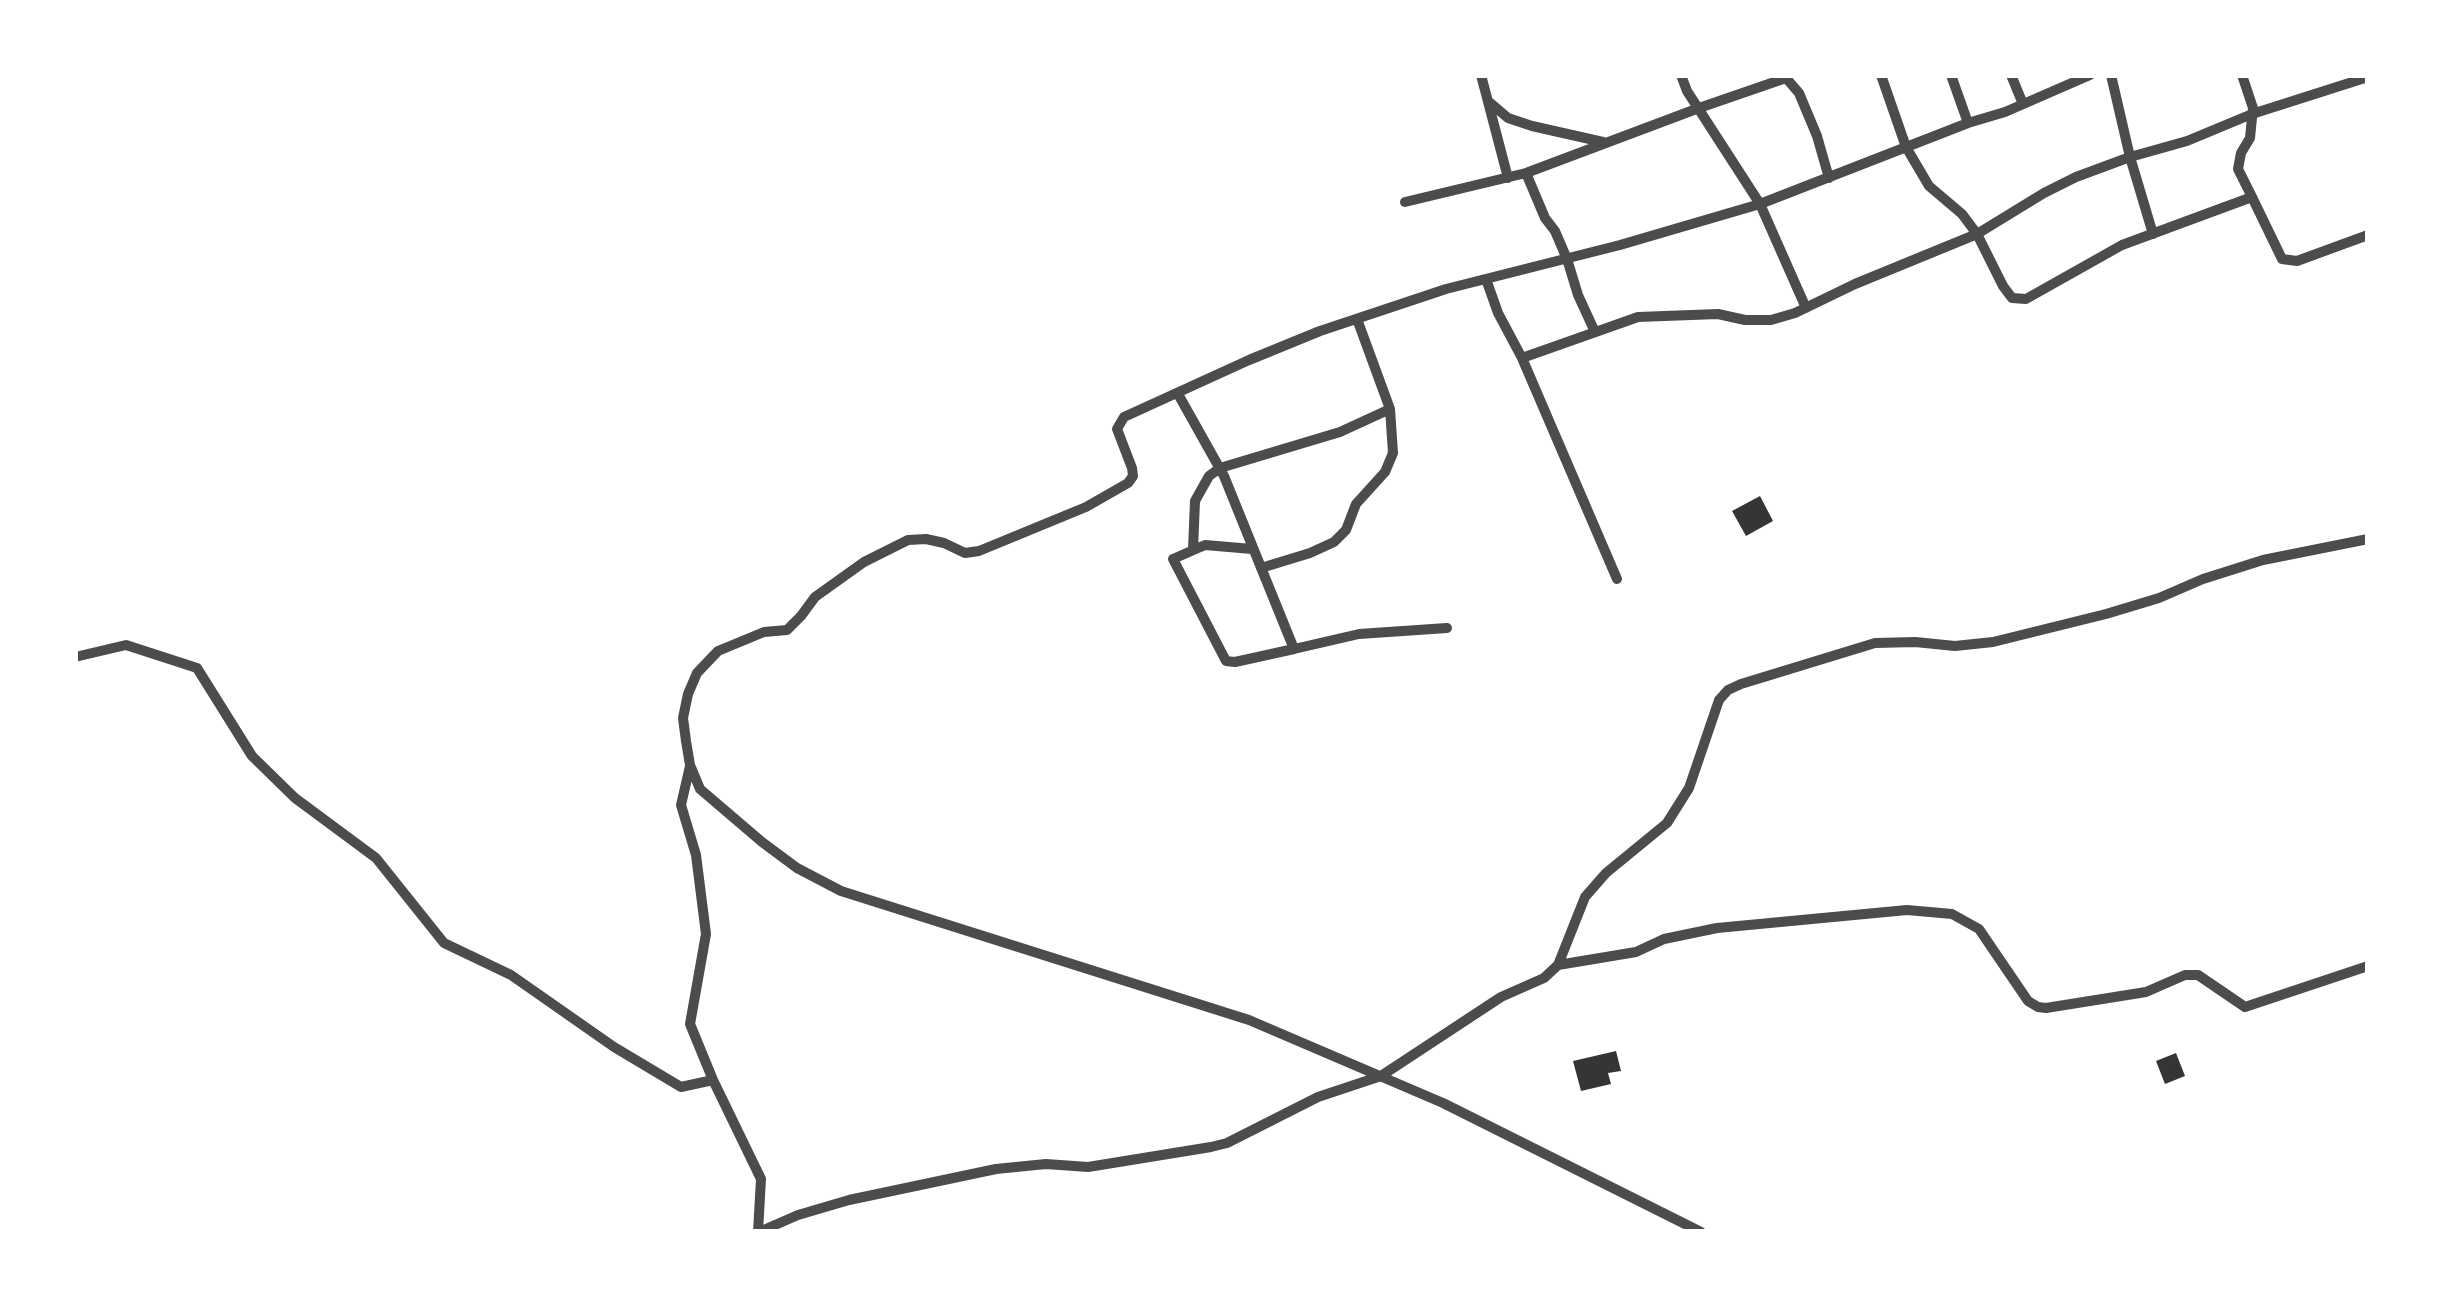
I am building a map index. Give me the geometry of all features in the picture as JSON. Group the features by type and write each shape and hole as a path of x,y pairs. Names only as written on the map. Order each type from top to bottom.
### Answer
{"street":[{"path":"1481,75 1508,178"},
{"path":"1681,75 1760,204 1806,308"},
{"path":"1881,75 1906,147 1928,186 1962,214 2012,298 2026,298 2122,246 2252,197"},
{"path":"1951,75 1968,123"},
{"path":"2011,75 2024,104"},
{"path":"1702,1232 1444,1103 1249,1020 841,890 798,868 700,789 690,765 683,718 688,694 697,672 718,651 764,632 786,630 815,597 864,562 908,540 944,543 958,551 973,552 1086,507 1128,483 1133,476 1132,468 1116,429 1124,417 1249,360 1446,289 1760,204 2090,75"},
{"path":"2111,75 2153,234"},
{"path":"2242,75 2253,108 2250,138 2238,168 2282,259 2297,261 2368,235"},
{"path":"1405,202 1526,173 1786,77 1818,136 1829,178"},
{"path":"1522,358 1638,317 1718,314 1771,320 1976,234 2076,177 2367,77"},
{"path":"1488,101 1508,118 1606,143"},
{"path":"1526,173 1544,218 1555,231 1567,258 1594,332"},
{"path":"1486,279 1617,579"},
{"path":"1261,568 1334,542 1346,530 1356,504 1384,472 1394,453 1390,409 1357,319"},
{"path":"1178,394 1220,468 1294,649"},
{"path":"1193,550 1195,502 1209,476 1220,468 1340,432 1390,409"},
{"path":"690,765 681,805 696,854 706,934 690,1024 761,1179 759,1232 849,1200 996,1170 1046,1164 1088,1167 1210,1147 1318,1097 1381,1076 1501,998 1544,978 1558,965 1584,896 1667,823 1689,788 1719,700 1728,690 1875,643 1955,646 1994,642 2160,598 2263,560 2368,538"},
{"path":"1252,548 1205,545 1173,559 1226,661 1359,634 1447,628"},
{"path":"75,656 126,645 197,668 252,756 295,798 376,858 444,943 511,974 614,1047 681,1088 714,1080"},
{"path":"1558,965 1636,952 1664,939 1717,928 1907,910 1952,914 1980,929 2028,1001 2046,1008 2146,992 2185,974 2198,975 2245,1008 2368,966"}],"building":[{"path":"1760,496 1773,521 1746,536 1732,511"},
{"path":"1616,1051 1621,1071 1608,1073 1611,1084 1581,1091 1573,1061"},
{"path":"2176,1053 2185,1076 2165,1084 2156,1061"}]}
